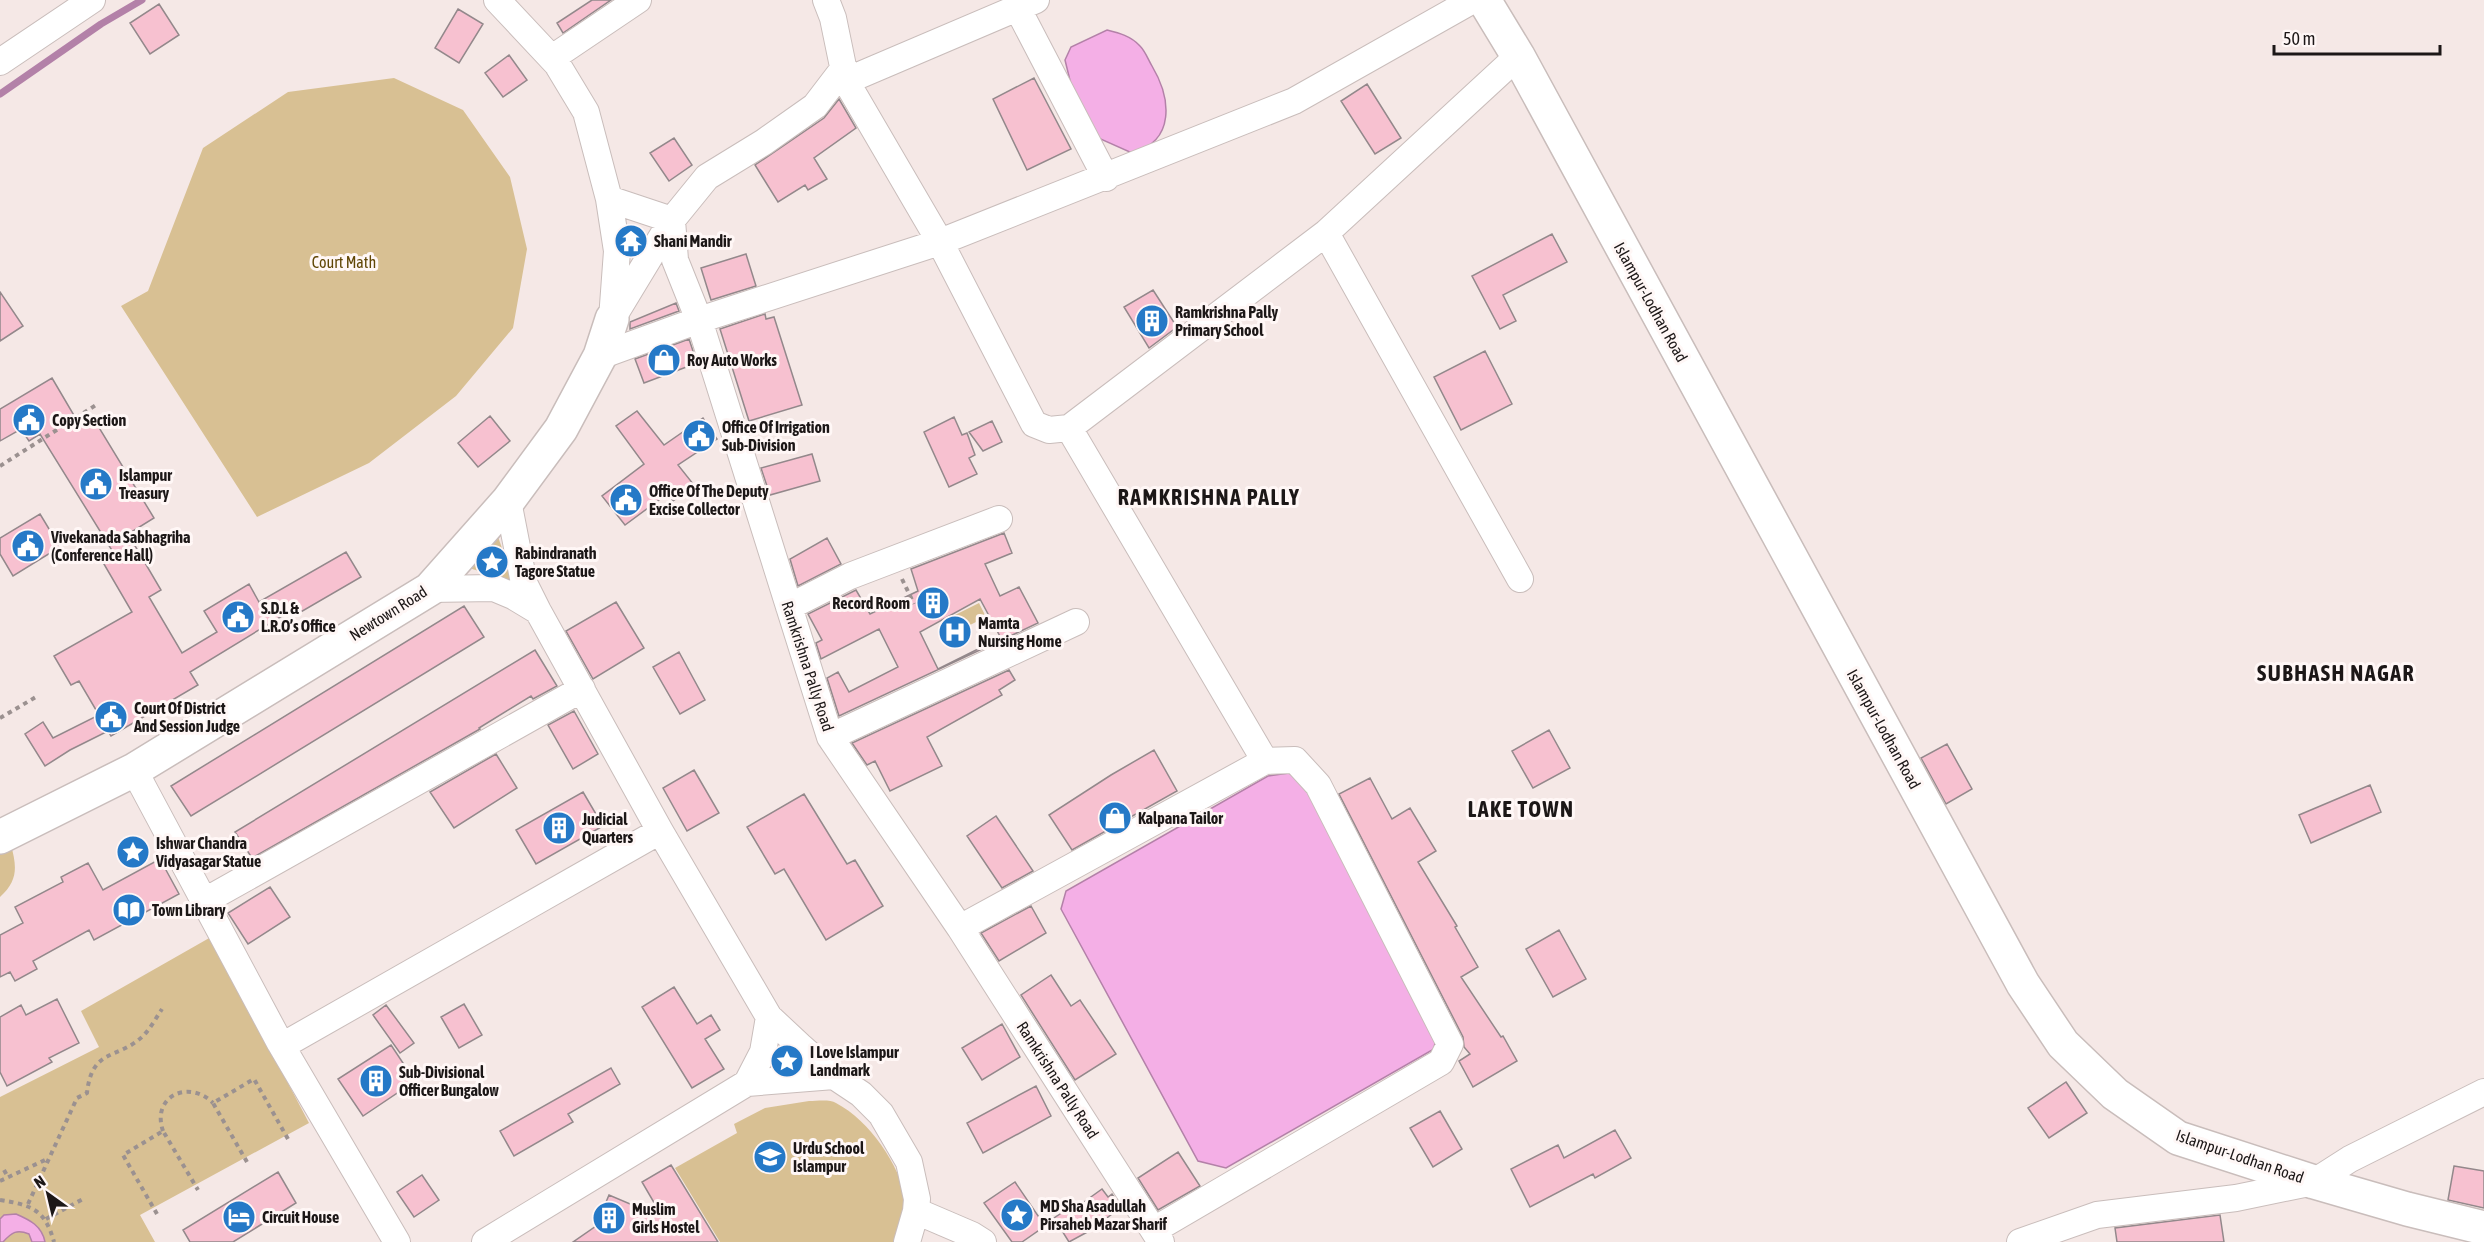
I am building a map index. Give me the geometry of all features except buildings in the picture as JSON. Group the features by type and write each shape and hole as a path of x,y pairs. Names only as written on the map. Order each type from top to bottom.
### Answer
{"main road":[{"name":"Islampur-Lodhan Road","path":"1484,0 1518,56 2023,984 2063,1044 2115,1094 2178,1138 2314,1182 2484,1228"},
{"name":"Newtown Road","path":"0,837 134,770 430,589 508,501 561,429 600,356 612,319"}],"street":[{"path":"0,62 92,0"},
{"path":"497,0 552,58 586,112 609,199 617,251 612,319"},
{"path":"552,58 638,0"},
{"path":"826,0 845,75 940,242 1034,424 1049,430 1069,428 1326,233 1518,56"},
{"path":"600,356 699,320 940,242 1106,178 1294,101 1473,0"},
{"path":"612,319 672,220 707,177 764,142 815,106 845,75 1027,4 1106,178"},
{"path":"609,199 672,220"},
{"name":"Ramkrishna Pally Road","path":"672,220 675,260 699,320 830,737 960,928 1158,1236"},
{"path":"1326,233 1520,579"},
{"path":"1069,428 1265,761"},
{"path":"508,501 524,583 538,611 660,831 769,1017 834,1076 861,1094 881,1114 909,1162 917,1199 907,1242"},
{"path":"789,607 850,576 999,519"},
{"path":"430,589 494,588 538,611"},
{"path":"830,737 1076,622"},
{"path":"203,902 582,689"},
{"path":"960,928 1265,761 1295,760 1318,785 1450,1044 1441,1062 1158,1236"},
{"path":"134,770 282,1046 396,1242"},
{"path":"282,1046 660,831"},
{"path":"747,1083 764,1052 769,1017"},
{"path":"485,1242 747,1083 834,1076"},
{"path":"2020,1242 2097,1215 2236,1198 2314,1182 2350,1159 2484,1092"},
{"path":"916,1211 983,1242"}],"path":[{"path":"0,466 96,405"},
{"path":"0,718 36,698"},
{"path":"28,1204 77,1098 87,1093 89,1077 95,1065 106,1056 142,1037 162,1010"},
{"path":"213,1103 254,1079 288,1139"},
{"path":"198,1190 159,1121 160,1112 174,1095 182,1092 198,1092 213,1103 247,1162"},
{"path":"157,1214 123,1155 163,1131"},
{"path":"0,1181 47,1159"},
{"path":"4,1170 8,1177"},
{"path":"46,1219 83,1199"},
{"path":"0,1200 28,1204 46,1219 54,1242"}],"green space":[{"name":"Court Math","path":"394,78 463,110 510,177 527,249 513,328 456,396 369,463 257,517 121,306 148,291 203,148 288,92"},
{"path":"497,534 514,582 469,568"},
{"path":"979,603 986,617 962,629 955,615"},
{"path":"11,845 15,873 10,885 0,897 0,851"},
{"path":"211,937 309,1123 140,1215 155,1242 0,1242 0,1097 99,1047 81,1011"},
{"name":"Urdu School Islampur","path":"809,1101 833,1102 848,1111 871,1132 890,1159 907,1202 906,1217 899,1242 720,1242 675,1168 737,1133 734,1124 765,1108"}],"shaded area":[{"path":"1107,30 1129,37 1140,46 1158,78 1166,104 1163,129 1146,147 1132,153 1096,137 1076,105 1065,60 1071,47"},
{"path":"1289,773 1310,784 1436,1036 1434,1049 1226,1168 1198,1161 1061,909 1066,891 1268,776"},
{"path":"16,1214 31,1221 41,1232 45,1242 32,1242 29,1234 18,1232 0,1242 0,1219 4,1215"}],"waterway":[{"path":"0,94 101,24 142,0"}],"place":[{"name":"Shani Mandir","path":"631,241"},
{"name":"Ramkrishna Pally Primary School","path":"1152,321"},
{"name":"Roy Auto Works","path":"664,360"},
{"name":"Copy Section","path":"29,420"},
{"name":"Office Of Irrigation Sub-Division","path":"699,436"},
{"name":"Islampur Treasury","path":"96,484"},
{"name":"Office Of The Deputy Excise Collector","path":"626,500"},
{"name":"Vivekanada Sabhagriha (Conference Hall)","path":"28,546"},
{"name":"Rabindranath Tagore Statue","path":"492,562"},
{"name":"Record Room","path":"933,603"},
{"name":"S.D.L & L.R.O’s Office","path":"238,617"},
{"name":"Mamta Nursing Home","path":"955,632"},
{"name":"Court Of District And Session Judge","path":"111,717"},
{"name":"Kalpana Tailor","path":"1115,818"},
{"name":"Judicial Quarters","path":"559,828"},
{"name":"Ishwar Chandra Vidyasagar Statue","path":"133,852"},
{"name":"Town Library","path":"129,910"},
{"name":"I Love Islampur Landmark","path":"787,1061"},
{"name":"Sub-Divisional Officer Bungalow","path":"376,1081"},
{"name":"Urdu School Islampur","path":"770,1157"},
{"name":"MD Sha Asadullah Pirsaheb Mazar Sharif","path":"1017,1215"},
{"name":"Circuit House","path":"239,1217"},
{"name":"Muslim Girls Hostel","path":"609,1218"}],"district":[{"name":"RAMKRISHNA PALLY","path":"1209,497"},
{"name":"SUBHASH NAGAR","path":"2336,673"},
{"name":"LAKE TOWN","path":"1521,809"}]}
